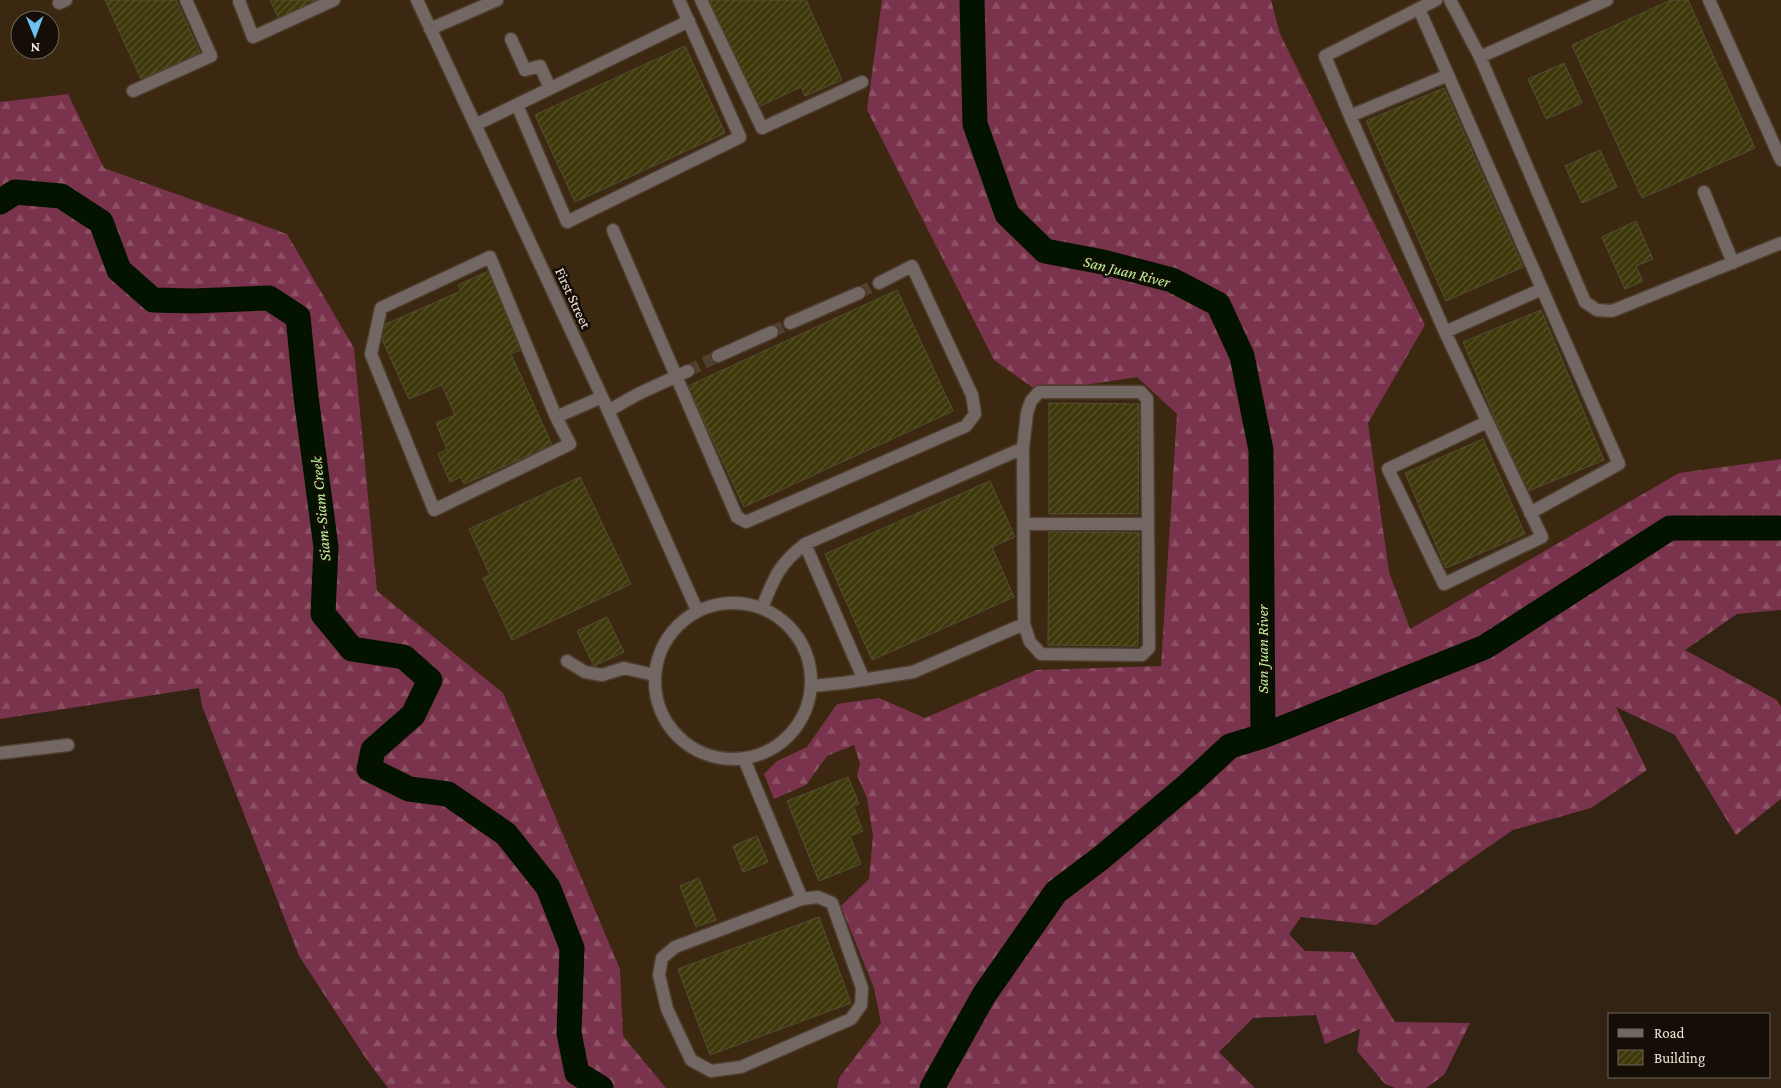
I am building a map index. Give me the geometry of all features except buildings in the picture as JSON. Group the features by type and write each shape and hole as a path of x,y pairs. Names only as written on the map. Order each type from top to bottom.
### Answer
{"street":[{"path":"134,90 211,56 186,0"},
{"path":"239,1 253,37 334,0"},
{"name":"First Street","path":"417,0 602,397 698,610"},
{"path":"430,29 497,0"},
{"path":"517,104 567,222 740,137 679,0"},
{"path":"701,0 762,128 862,82"},
{"path":"1436,0 1325,56 1445,332 1542,537 1444,584 1388,470 1487,422"},
{"path":"1450,0 1480,57 1586,302 1597,310 1612,311 1781,243"},
{"path":"1480,57 1608,0"},
{"path":"1709,0 1781,160"},
{"path":"1419,9 1619,464 1530,513"},
{"path":"475,125 689,21"},
{"path":"511,39 525,70 540,66 550,88"},
{"path":"1350,116 1448,75"},
{"path":"1704,192 1733,263"},
{"path":"613,230 737,517 746,522 966,426 975,414 972,395 912,266 879,283"},
{"path":"490,258 556,417 570,444 434,510 371,354 381,308 490,258"},
{"path":"1445,332 1542,289"},
{"path":"790,323 859,293"},
{"path":"718,356 772,332"},
{"path":"608,411 638,394 688,371"},
{"path":"1039,392 1141,392 1147,399 1148,524 1149,648 1142,655 1041,654 1030,642 1024,624 1023,448 1029,407 1031,401 1039,392"},
{"path":"556,417 602,397"},
{"path":"762,608 774,577 788,557 805,544 1023,448"},
{"path":"1024,524 1148,524"},
{"path":"805,544 864,680"},
{"path":"729,602 762,608 790,626 807,654 812,686 802,720 777,746 744,759 716,758 690,747 669,728 656,703 654,675 667,637 698,610 729,602"},
{"path":"812,686 913,672 1024,624"},
{"path":"568,660 585,672 602,674 624,668 654,675"},
{"path":"0,753 68,745"},
{"path":"744,759 802,899"},
{"path":"818,896 832,903 862,988 861,1005 851,1019 741,1067 712,1071 691,1060 667,1009 659,975 662,958 675,947 802,899 818,896"}],"shaded area":[{"path":"0,0 1781,0 1781,459 1679,473 1410,629 884,1088 666,1088 623,1036 620,969 503,694 377,591 354,348 287,234 104,168 68,94 0,102"}],"green space":[{"path":"882,0 1271,0 1280,34 1425,325 1368,423 1389,572 1410,629 1679,473 1781,459 1781,610 1737,614 1685,650 1777,700 1781,707 1781,799 1736,835 1675,735 1616,707 1647,770 1591,808 1513,830 1376,925 1301,917 1289,934 1305,951 1353,952 1395,1022 1470,1023 1444,1075 1426,1088 1395,1088 1385,1084 1357,1051 1360,1029 1325,1044 1316,1015 1253,1018 1219,1052 1255,1088 837,1088 839,1078 881,1023 874,988 841,906 869,879 873,836 867,798 857,775 860,764 854,745 827,756 806,785 774,799 764,774 777,761 807,747 837,704 879,698 925,718 1036,670 1161,666 1177,414 1137,377 1039,392 994,360 867,110"},
{"path":"68,94 104,168 287,234 354,348 377,591 503,693 620,969 623,1036 666,1088 388,1088 367,1060 299,956 202,706 199,688 0,719 0,102"}],"waterway":[{"name":"San Juan River","path":"972,0 975,124 1007,214 1045,251 1103,262 1172,280 1218,304 1242,356 1261,450 1263,736"},
{"name":"Siam-Siam Creek","path":"0,202 15,192 61,196 101,222 119,270 153,300 193,301 269,298 298,317 306,397 326,547 323,614 352,649 404,657 430,680 413,715 373,750 369,769 409,789 448,794 506,834 548,887 572,948 569,1033 577,1073 601,1088"},
{"path":"932,1088 984,995 1056,892 1101,858 1189,784 1230,746 1263,736 1485,647 1670,528 1781,528"}],"tunnel":[{"path":"859,293 879,283"},
{"path":"772,332 790,323"},
{"path":"688,371 718,356"}]}
